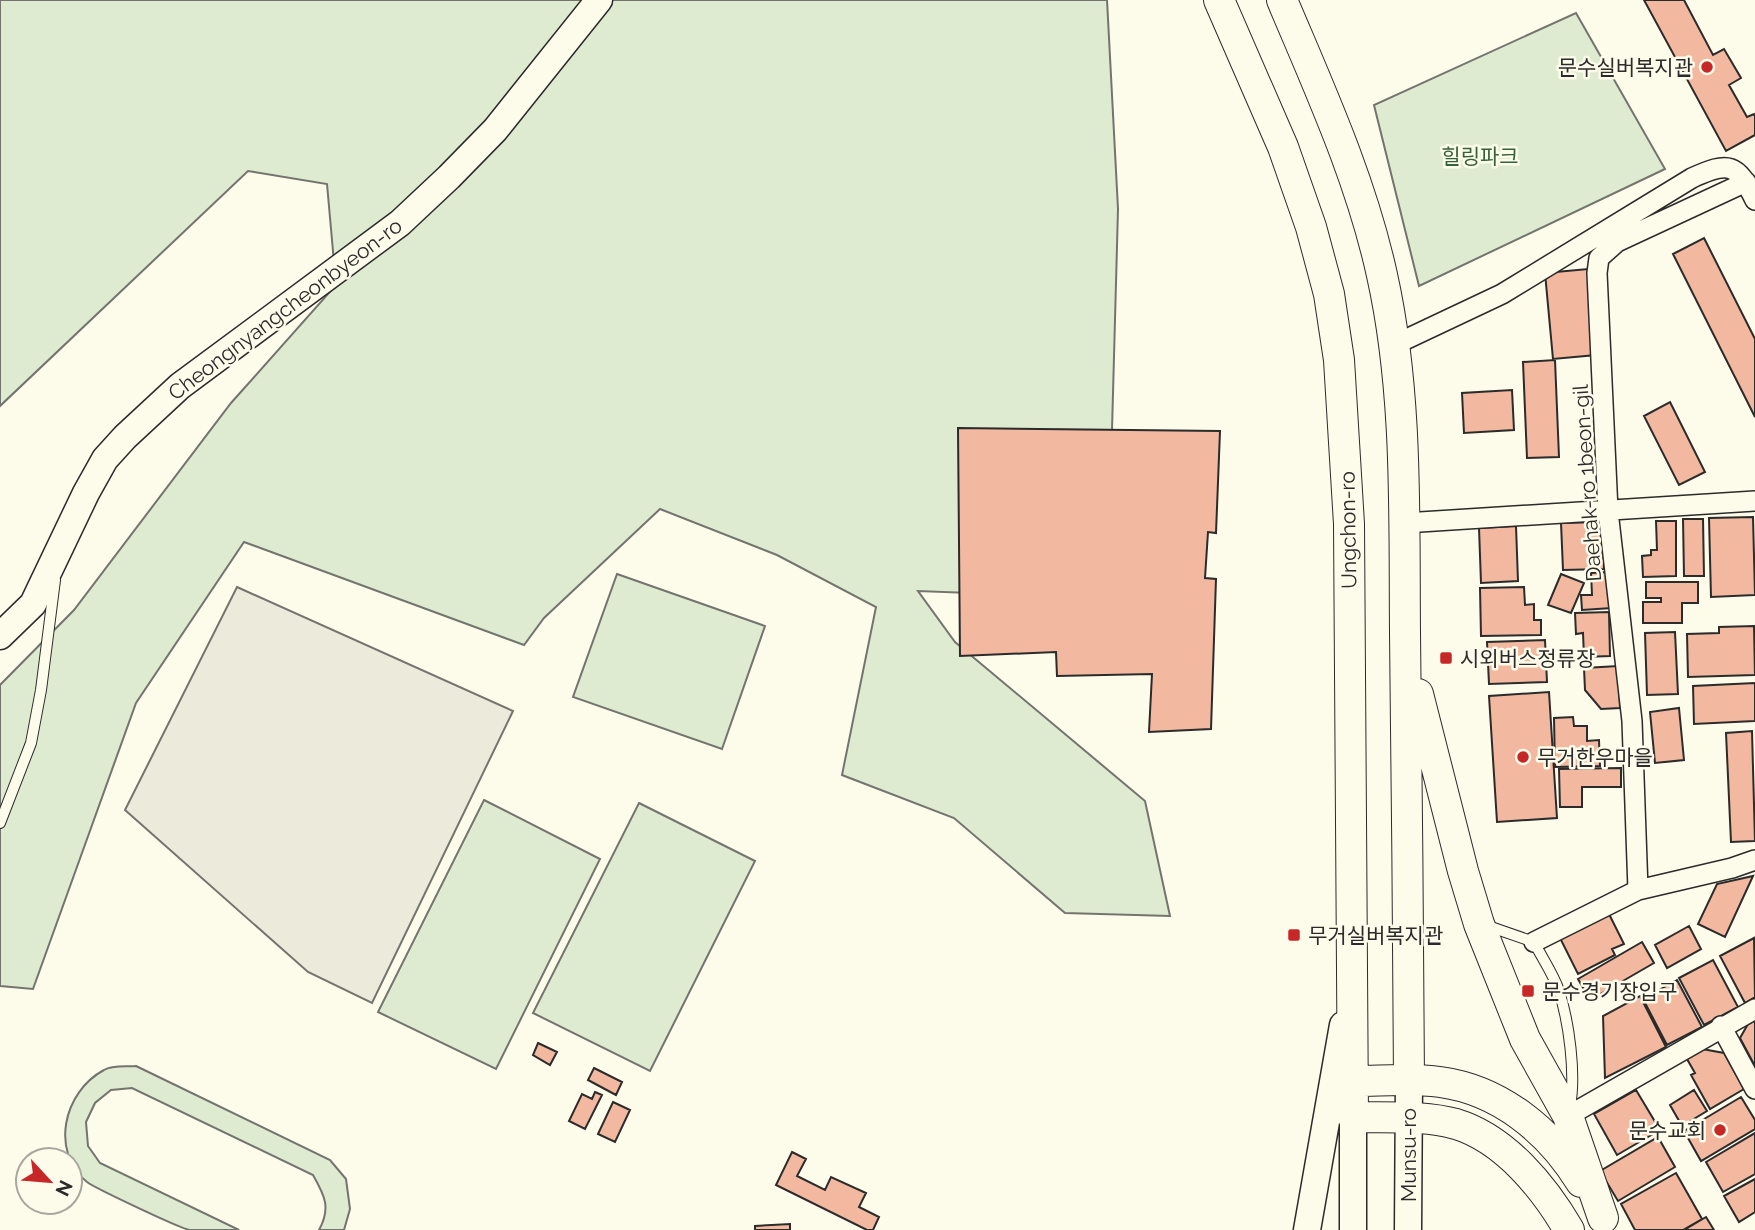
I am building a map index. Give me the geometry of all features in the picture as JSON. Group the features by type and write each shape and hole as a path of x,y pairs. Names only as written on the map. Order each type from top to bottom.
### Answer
{"main road":[{"name":"Cheongnyangcheonbyeon-ro","path":"0,636 33,604 86,493 105,459 125,437 180,386 400,223 495,130 599,0"},
{"name":"Ungchon-ro","path":"1219,0 1283,147 1311,227 1329,294 1339,360 1349,524 1353,958 1342,1089"},
{"path":"1282,0 1333,119 1364,207 1382,275 1394,345 1399,392 1404,523 1409,1081"},
{"path":"1405,635 1435,765 1479,924 1525,1039 1568,1116 1606,1224"},
{"path":"1342,1089 1409,1081 1437,1081 1474,1090 1520,1114 1558,1151 1606,1224"},
{"name":"Munsu-ro","path":"1408,1230 1409,1081"},
{"path":"1342,1089 1353,1117 1353,1230"},
{"path":"1307,1230 1342,1089"},
{"path":"1353,1117 1409,1118 1457,1125 1482,1134 1521,1166 1569,1230"}],"street":[{"path":"1394,345 1502,294 1692,178 1715,167 1741,173 1755,200"},
{"name":"Daehak-ro 1beon-gil","path":"1637,890 1632,721 1608,511 1597,273 1599,258 1618,242 1746,182"},
{"path":"1404,523 1755,502"},
{"path":"1534,942 1637,890 1755,860"},
{"path":"1568,1116 1721,1026 1755,1009"},
{"path":"1721,1026 1755,1089"}],"lane":[{"path":"0,824 31,743 41,690 59,551"},
{"path":"1479,924 1534,942 1559,990 1570,1050 1573,1088 1568,1116"}],"green space":[{"path":"0,0 1107,0 1118,209 1110,504 1076,597 918,591 955,642 1145,801 1170,916 1065,913 954,818 842,775 876,607 777,555 660,509 544,618 524,645 244,542 136,703 33,989 0,986 0,685 74,610 231,403 336,285 327,184 248,171 0,406"},
{"name":"힐링파크","path":"1576,13 1665,169 1419,286 1374,105"},
{"path":"617,574 765,626 722,749 573,697"},
{"path":"484,800 600,859 496,1069 378,1012"},
{"path":"639,803 755,861 650,1071 533,1013"},
{"path":"136,1066 330,1160 346,1179 350,1209 344,1230 319,1230 326,1208 321,1189 313,1175 132,1088 111,1090 95,1103 86,1122 88,1146 100,1163 239,1230 183,1228 87,1182 84,1179 84,1146 66,1146 66,1123 71,1107 90,1080 107,1068"}],"shaded area":[{"path":"237,587 513,711 372,1003 308,972 125,810"}],"building":[{"name":"문수실버복지관","path":"1644,0 1684,0 1713,55 1724,49 1741,78 1729,85 1747,117 1754,114 1755,135 1726,151"},
{"path":"1704,238 1755,339 1755,417 1673,254"},
{"path":"1588,269 1596,355 1553,359 1545,273"},
{"path":"1555,360 1559,457 1527,458 1523,362"},
{"path":"1512,390 1514,430 1464,433 1462,393"},
{"path":"1670,402 1705,472 1679,485 1644,416"},
{"path":"958,428 1220,431 1216,533 1208,532 1205,578 1216,579 1211,729 1149,732 1152,674 1057,676 1056,652 960,656"},
{"path":"1753,517 1755,595 1711,597 1709,518"},
{"path":"1683,519 1703,519 1704,576 1684,576"},
{"path":"1656,521 1676,521 1676,576 1643,577 1642,556 1651,555 1651,550 1657,550"},
{"path":"1603,522 1604,569 1563,570 1561,523"},
{"path":"1516,526 1518,581 1481,583 1479,528"},
{"path":"1610,572 1612,608 1582,610 1581,595 1592,595 1591,573"},
{"path":"1561,574 1584,583 1571,613 1548,605"},
{"path":"1646,582 1698,582 1698,603 1682,603 1682,623 1643,623 1643,602 1661,602 1661,598 1646,598"},
{"path":"1524,587 1525,605 1534,604 1534,620 1541,620 1541,635 1481,636 1480,588"},
{"path":"1609,612 1610,656 1584,657 1583,633 1576,634 1575,613"},
{"path":"1754,626 1755,675 1688,677 1687,634 1719,633 1719,627"},
{"path":"1675,632 1678,694 1647,695 1645,633"},
{"path":"1545,640 1547,682 1489,684 1487,642"},
{"path":"1618,666 1620,708 1601,709 1585,690 1584,668"},
{"path":"1755,683 1755,721 1694,724 1693,686"},
{"name":"무거한우마을","path":"1549,692 1557,818 1497,822 1489,696"},
{"path":"1679,708 1684,760 1655,763 1650,712"},
{"path":"1573,717 1574,726 1587,726 1587,741 1599,740 1600,766 1555,767 1554,718"},
{"path":"1752,731 1755,841 1731,842 1726,733"},
{"path":"1621,768 1621,787 1582,787 1582,807 1560,807 1559,769"},
{"path":"1753,876 1725,937 1698,924 1717,884"},
{"path":"1609,914 1624,944 1612,949 1615,955 1578,974 1560,938"},
{"path":"1689,926 1701,949 1667,968 1655,945"},
{"path":"1754,938 1755,997 1745,1003 1720,956"},
{"path":"1642,942 1654,963 1590,1000 1578,979"},
{"path":"1713,960 1738,1007 1704,1025 1679,978"},
{"path":"1677,980 1702,1027 1667,1045 1643,999"},
{"path":"1640,996 1666,1047 1605,1078 1603,1016"},
{"path":"1755,1020 1755,1066 1740,1038 1748,1024"},
{"path":"538,1043 557,1052 550,1065 533,1055"},
{"path":"1702,1049 1724,1053 1744,1089 1710,1109 1691,1075 1695,1073 1687,1059"},
{"path":"594,1068 622,1082 616,1095 588,1080"},
{"path":"1636,1090 1660,1130 1617,1155 1594,1114"},
{"path":"1694,1090 1707,1111 1682,1126 1670,1105"},
{"path":"595,1092 602,1095 585,1129 569,1121 582,1094 592,1099"},
{"name":"문수교회","path":"1741,1097 1755,1120 1755,1129 1701,1161 1684,1131"},
{"path":"613,1102 630,1110 615,1142 598,1134"},
{"path":"1755,1133 1755,1174 1723,1192 1706,1162"},
{"path":"1658,1137 1675,1167 1618,1201 1600,1171"},
{"path":"792,1152 806,1159 797,1176 825,1190 831,1177 866,1193 859,1207 879,1217 873,1230 867,1230 776,1185"},
{"path":"1676,1173 1702,1219 1683,1230 1635,1230 1621,1204"},
{"path":"1755,1179 1755,1212 1739,1222 1724,1196"},
{"path":"1706,1217 1714,1230 1684,1230"},
{"path":"790,1224 790,1230 755,1230 755,1226"}],"place":[{"name":"문수실버복지관","path":"1707,67"},
{"name":"시외버스정류장","path":"1446,658"},
{"name":"무거한우마을","path":"1523,757"},
{"name":"무거실버복지관","path":"1294,935"},
{"name":"문수경기장입구","path":"1528,991"},
{"name":"문수교회","path":"1720,1130"}]}
